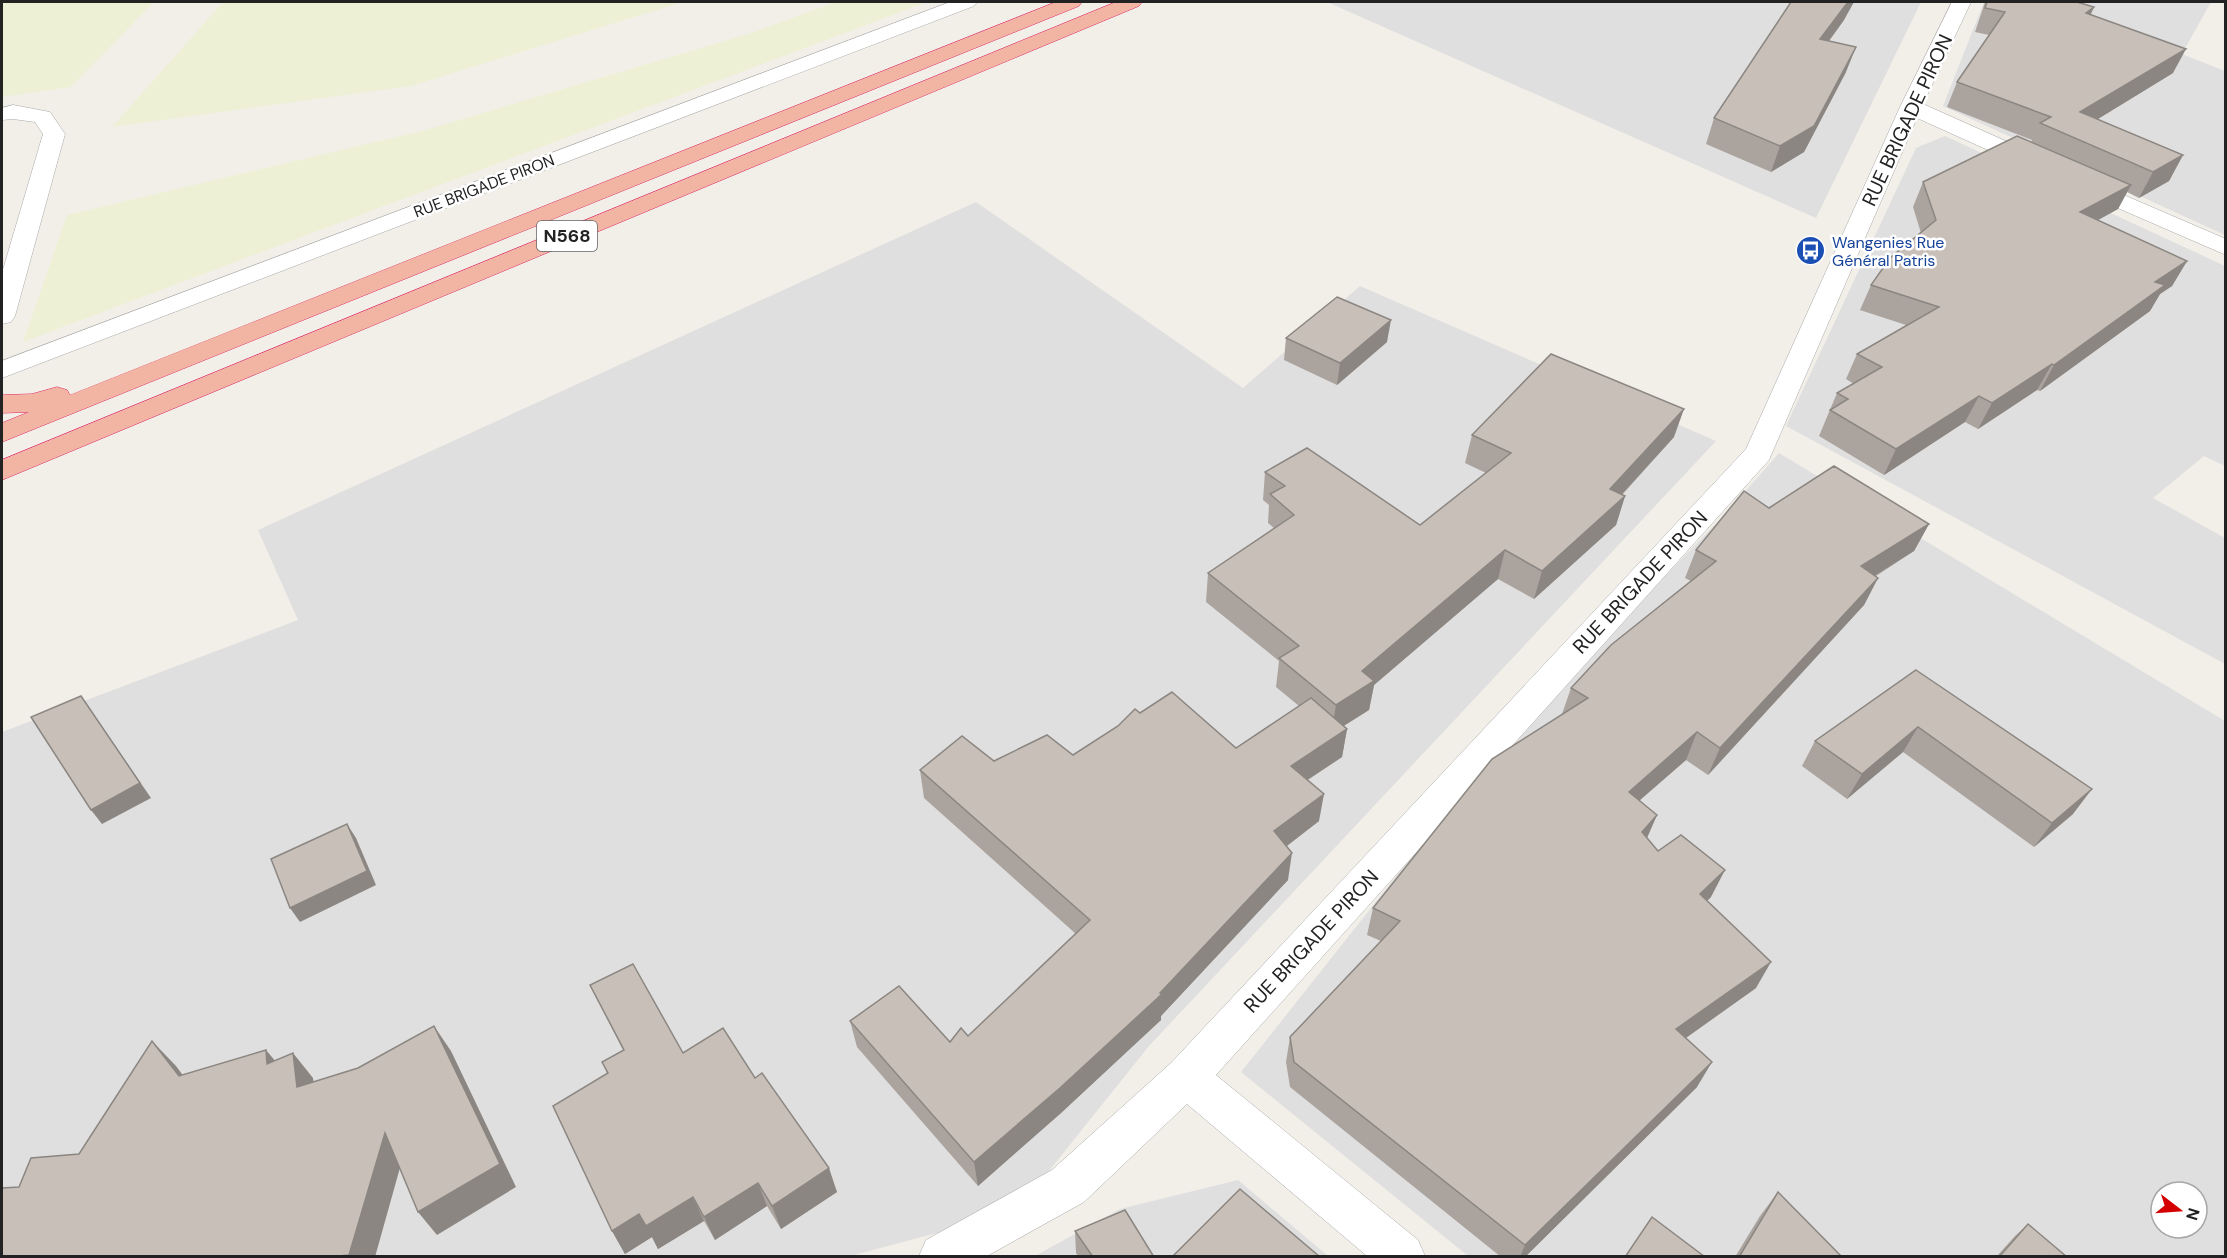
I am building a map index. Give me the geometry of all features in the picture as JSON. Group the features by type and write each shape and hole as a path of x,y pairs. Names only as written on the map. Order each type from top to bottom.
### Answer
{"highway":[{"name":"N568","path":"2,433 1072,2"},
{"name":"N568","path":"2,471 1132,2"},
{"path":"2,404 33,403 174,364"},
{"path":"2,480 41,454"}],"street":[{"name":"RUE BRIGADE PIRON","path":"2,370 967,2"},
{"name":"RUE BRIGADE PIRON","path":"942,1257 1068,1186 1186,1077 1759,453 1911,107 1961,2"},
{"path":"1911,107 2226,248"},
{"path":"2,114 12,112 42,117 54,134 2,316"},
{"path":"1186,1077 1402,1257"}],"shaded area":[{"path":"1327,2 1921,2 1816,218"},
{"path":"1984,2 2211,2 2182,54 2225,71 2225,235 1943,106"},
{"path":"1945,136 2225,266 2225,466 2204,456 2153,498 2225,538 2225,664 1786,426 1916,148"},
{"path":"976,202 1243,388 1360,286 1716,441 1149,1046 1016,1212 850,1256 2,1256 2,732 298,620 258,530"},
{"path":"1779,453 2225,721 2225,1256 1468,1256 1241,1072 1493,754 1728,511"},
{"path":"1238,1180 1328,1256 1035,1256 1120,1209"}],"green space":[{"path":"2,2 154,2 71,87 2,97"},
{"path":"223,2 683,2 411,86 112,127"},
{"path":"836,2 927,2 23,342 67,215 426,130 748,34"}],"building":[{"path":"1791,2 1848,2 1820,39 1856,47 1814,126 1780,146 1714,118"},
{"path":"1987,2 2077,2 2094,7 2086,13 2186,49 2080,112 2183,155 2153,172 2040,123 2051,117 1957,82 2005,12 1985,8"},
{"path":"2017,136 2131,185 2080,212 2187,261 2155,282 2165,285 2054,365 2052,364 1992,403 1979,396 1896,449 1830,410 1848,399 1837,393 1882,367 1857,354 1939,307 1871,285 1890,258 1936,220 1923,182"},
{"path":"1337,297 1391,320 1340,363 1286,338"},
{"path":"1551,354 1684,409 1610,489 1625,496 1542,571 1505,550 1362,671 1374,681 1336,705 1279,658 1299,646 1208,573 1294,515 1270,494 1285,486 1265,472 1307,448 1420,525 1511,453 1472,435"},
{"path":"1834,466 1929,524 1861,566 1878,578 1720,748 1697,732 1629,792 1657,815 1642,832 1658,851 1681,835 1725,870 1700,894 1771,962 1676,1029 1712,1062 1525,1245 1294,1062 1290,1037 1400,921 1373,908 1492,759 1588,698 1571,688 1611,645 1716,561 1696,550 1744,491 1769,508"},
{"path":"1916,670 2092,789 2052,823 1918,727 1862,774 1815,741"},
{"path":"1172,692 1236,748 1311,698 1347,729 1291,766 1324,794 1274,831 1292,853 1160,993 1162,994 1060,1088 974,1162 850,1021 899,986 950,1042 961,1028 968,1036 1090,920 920,770 962,736 994,761 1047,735 1073,755 1118,726 1135,709 1140,713"},
{"path":"81,696 140,783 91,810 31,717"},
{"path":"347,824 367,871 290,908 271,859"},
{"path":"633,964 683,1053 723,1028 755,1078 762,1073 829,1168 772,1206 758,1183 704,1217 693,1197 646,1226 639,1214 612,1231 553,1106 608,1073 602,1062 624,1050 590,985"},
{"path":"434,1026 500,1164 418,1212 385,1133 349,1255 329,1257 2,1257 2,1188 19,1187 31,1158 79,1154 152,1041 179,1076 266,1050 267,1064 293,1053 297,1087 358,1068"},
{"path":"1240,1189 1320,1257 1172,1257"},
{"path":"1778,1192 1842,1257 1739,1257"},
{"path":"1125,1210 1154,1257 1093,1257 1075,1231"},
{"path":"1652,1217 1705,1257 1625,1257"},
{"path":"2028,1224 2067,1257 1999,1257"}],"place":[{"name":"Wangenies Rue Général Patris","path":"1811,251"}]}
